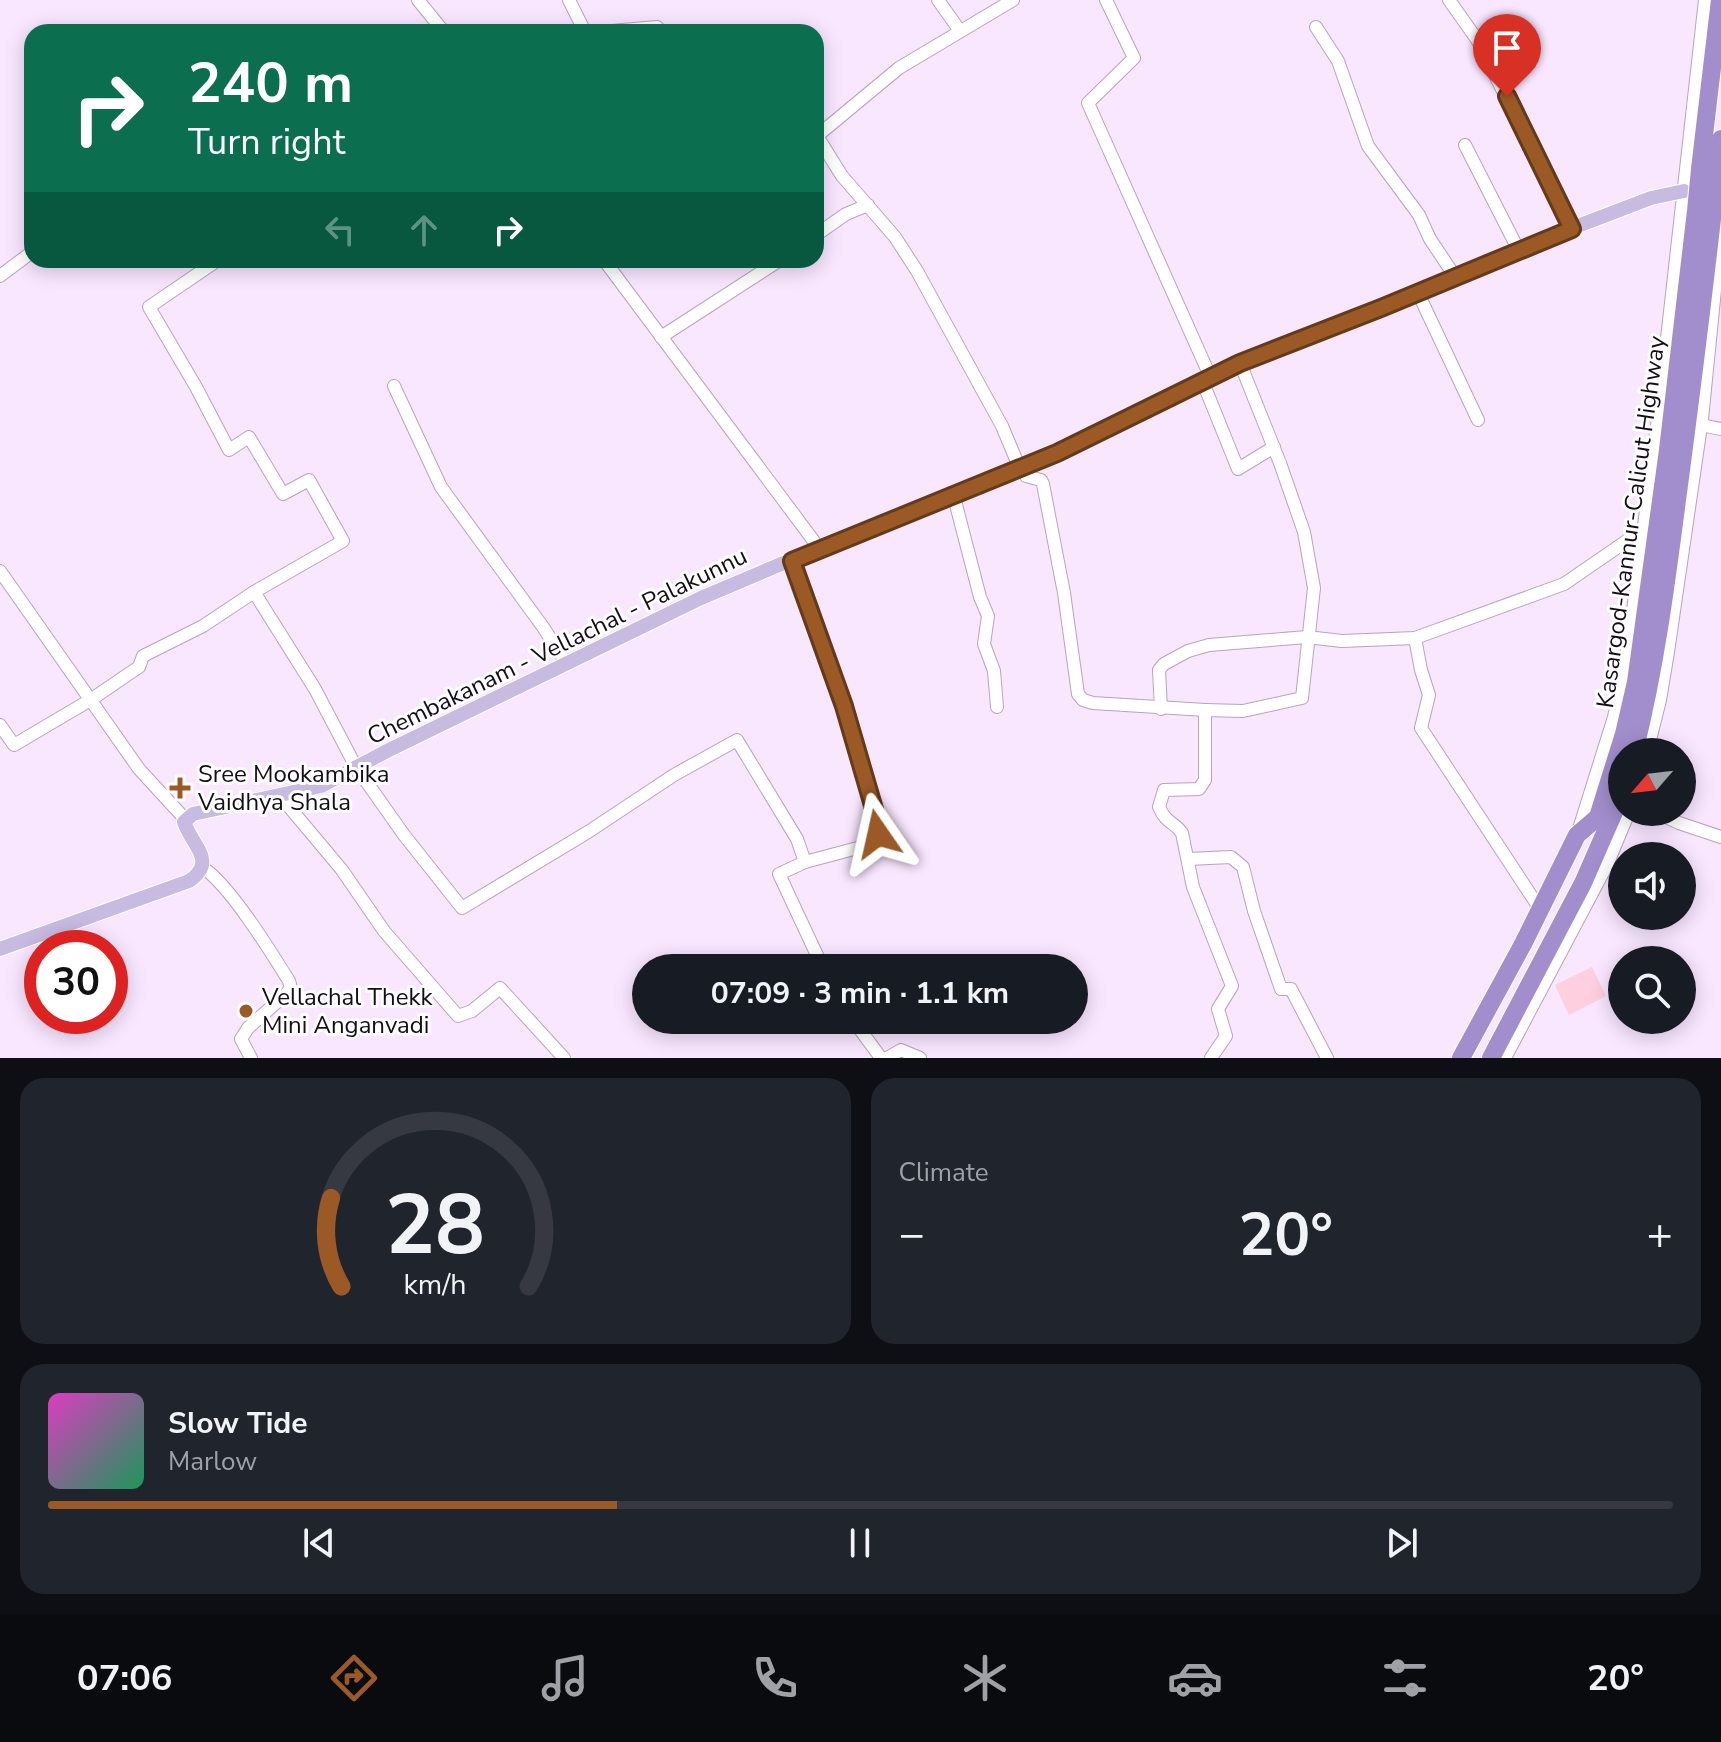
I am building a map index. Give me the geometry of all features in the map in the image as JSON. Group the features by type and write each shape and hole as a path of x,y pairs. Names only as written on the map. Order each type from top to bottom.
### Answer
{"highway":[{"name":"Kasargod-Kannur-Calicut Highway","path":"1637,738 1659,630 1709,169 1720,0"},
{"name":"Kasargod-Kannur-Calicut Highway","path":"1709,169 1721,139"},
{"name":"Kasargod-Kannur-Calicut Highway","path":"1461,1058 1577,835 1598,817 1624,734 1636,682 1704,210"},
{"path":"1491,1058 1583,883 1608,826"}],"main road":[{"name":"Chembakanam - Vellachal - Palakunnu","path":"185,819 206,810 321,786 701,598 1057,453 1240,363 1651,198 1684,191"},
{"path":"0,949 189,881 198,875 203,857 185,827 185,819"}],"street":[{"path":"418,0 438,24"},
{"path":"569,0 581,24"},
{"path":"938,0 960,31"},
{"path":"824,130 899,68 1013,0"},
{"path":"1106,0 1134,58 1088,103 1206,378 1238,469 1274,447"},
{"path":"1449,0 1478,41 1572,229"},
{"path":"1577,835 1614,717 1629,641 1705,0"},
{"path":"1316,27 1338,61 1368,146 1419,215 1430,239 1456,278"},
{"path":"1465,145 1519,251"},
{"path":"824,147 842,176 895,237 917,271 1002,426 1020,469 1026,476 1041,480 1043,484 1064,593 1078,694 1083,700 1161,709 1243,711 1302,698 1314,588 1304,532 1240,363"},
{"path":"824,229 846,214 868,205"},
{"path":"1650,738 1668,652 1701,425 1721,230"},
{"path":"0,276 24,258"},
{"path":"0,725 14,745 139,667 143,656 172,644 343,541 309,480 283,494 249,437 229,450 149,307 206,268"},
{"path":"610,268 819,548"},
{"path":"661,337 768,268"},
{"path":"1418,293 1478,420"},
{"path":"394,386 441,487 567,664"},
{"path":"1701,425 1721,429"},
{"path":"954,497 980,597 988,616 984,644 994,671 997,707"},
{"path":"1161,709 1159,670 1188,651 1209,645 1307,637 1342,641 1415,638 1564,584 1644,529"},
{"path":"792,561 844,706 874,809 878,834 865,846 805,862 779,874 816,954"},
{"path":"0,571 139,769 185,819"},
{"path":"254,592 315,689 356,767 404,835 462,908 588,832 674,775 737,740 797,839 805,862"},
{"path":"1415,638 1429,695 1421,728 1540,909"},
{"path":"1205,710 1205,780 1199,789 1164,790 1159,807 1165,820 1182,833 1193,887 1232,986 1218,1009 1226,1036 1211,1058"},
{"path":"280,796 342,870 384,931 458,1016 472,1011 500,988 564,1058"},
{"path":"1505,1058 1607,865 1623,826"},
{"path":"1688,826 1721,837"},
{"path":"1188,859 1231,857 1243,867 1254,911 1281,989 1291,989 1327,1058"},
{"path":"202,867 214,875 263,940 291,988 248,1028 241,1039 251,1058"},
{"path":"864,1034 884,1058 901,1050 920,1058"}],"shaded area":[{"path":"1592,967 1606,996 1569,1015 1555,985"}],"place":[{"name":"Sree Mookambika Vaidhya Shala","path":"180,788"},
{"name":"Vellachal Thekk Mini Anganvadi","path":"246,1011"}],"route":[{"path":"878,834 874,809 844,706 792,561 1057,453 1240,363 1572,229 1507,96"}]}
